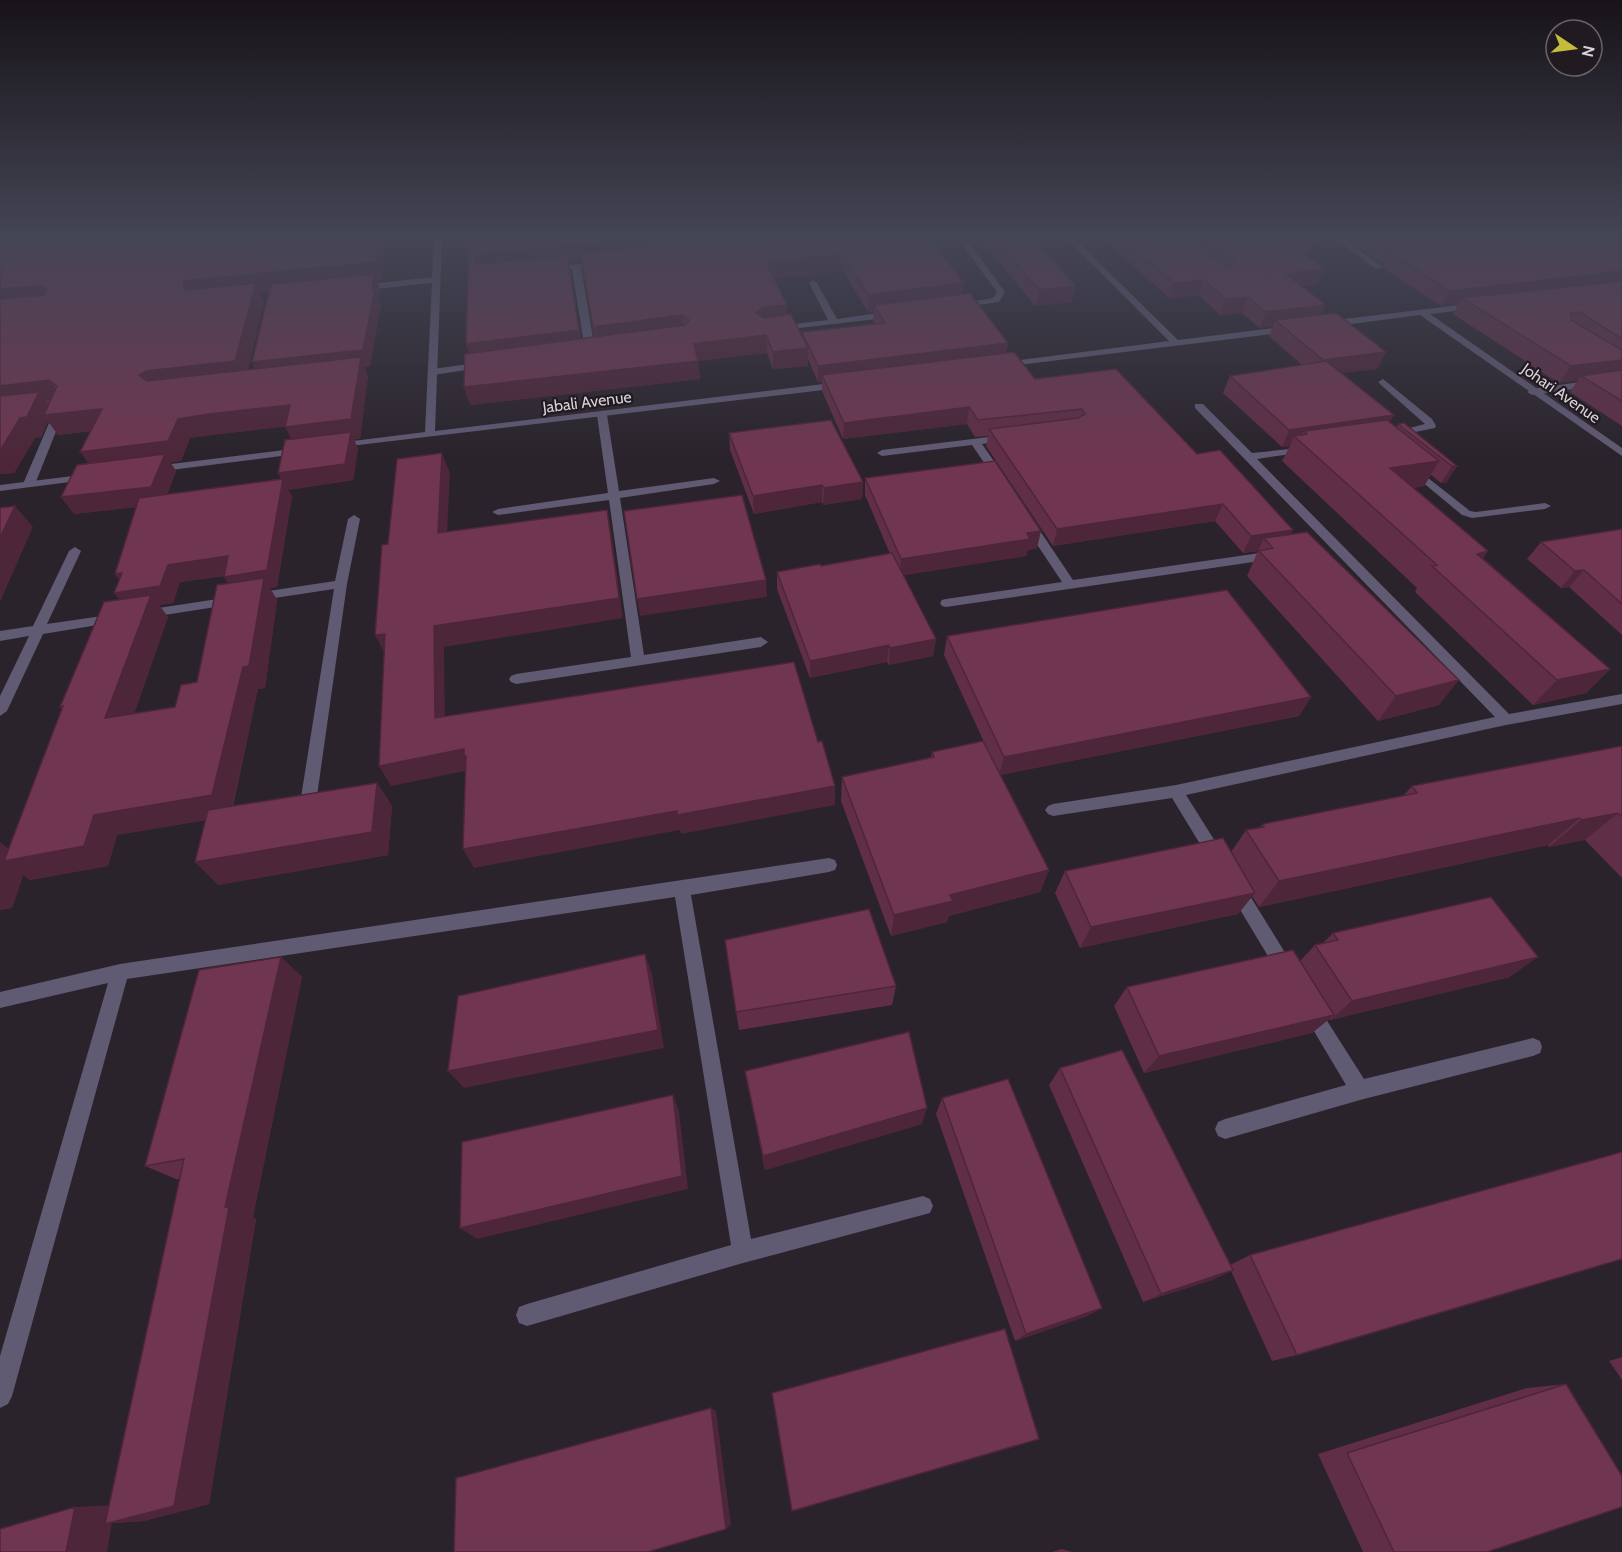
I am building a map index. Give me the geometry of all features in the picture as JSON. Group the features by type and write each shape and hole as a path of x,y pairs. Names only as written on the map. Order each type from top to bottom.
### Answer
{"street":[{"path":"430,434 435,311"},
{"path":"584,311 590,350"},
{"path":"828,311 834,322"},
{"path":"1144,311 1176,343"},
{"path":"1313,326 1428,311"},
{"name":"Johari Avenue","path":"1422,312 1532,392 1622,453"},
{"path":"764,330 901,313"},
{"path":"991,366 1302,327"},
{"path":"579,352 602,349"},
{"path":"433,372 489,364"},
{"path":"1532,392 1622,378"},
{"path":"1383,382 1431,426 1387,436"},
{"name":"Jabali Avenue","path":"324,448 851,384"},
{"path":"29,484 63,404 52,405"},
{"path":"1199,406 1330,546 1506,720"},
{"path":"602,415 638,661"},
{"path":"882,453 1019,436"},
{"path":"975,441 1007,489"},
{"path":"1249,457 1318,447"},
{"path":"147,470 312,449"},
{"path":"1401,460 1466,513 1481,516 1545,506"},
{"path":"0,488 100,476"},
{"path":"498,512 714,481"},
{"path":"1019,508 1070,585"},
{"path":"307,810 341,584 354,519"},
{"path":"0,711 40,630 75,551"},
{"path":"946,603 1289,552"},
{"path":"0,636 341,584"},
{"path":"516,679 761,642"},
{"path":"1053,810 1176,791 1506,720 1619,704"},
{"path":"1176,791 1293,980"},
{"path":"0,1000 120,972 829,865"},
{"path":"682,889 743,1252"},
{"path":"0,1396 120,972"},
{"path":"1305,1000 1360,1090"},
{"path":"1225,1129 1360,1090 1533,1047"},
{"path":"527,1315 743,1252 922,1206"}],"building":[{"path":"0,311 248,311 235,361 146,371 139,375 147,381 361,357 351,419 285,427 290,405 209,414 178,419 168,441 80,452 102,409 44,415 57,386 49,380 0,386"},
{"path":"264,311 371,311 363,350 252,362"},
{"path":"467,311 576,311 579,330 466,344"},
{"path":"590,311 758,311 756,313 764,318 791,314 808,348 773,352 766,335 694,344 698,361 464,387 465,354 685,325 689,320 682,315 593,327"},
{"path":"878,311 984,311 1008,343 818,366 802,332 885,323"},
{"path":"1484,311 1622,311 1622,339 1580,312 1571,313 1571,320 1622,350 1622,360 1571,366"},
{"path":"1336,313 1386,352 1323,360 1275,320"},
{"path":"1014,352 1035,379 1116,369 1197,454 1220,450 1293,530 1251,536 1223,504 1057,529 989,429 1078,418 1085,414 1082,409 978,420 969,407 844,423 822,375"},
{"path":"1326,361 1394,415 1289,430 1230,376"},
{"path":"1622,370 1622,401 1581,376"},
{"path":"39,392 27,417 20,418 0,451 0,396"},
{"path":"831,420 863,482 824,488 822,485 753,496 729,433"},
{"path":"1387,420 1439,461 1390,468 1488,551 1477,554 1610,669 1557,680 1432,566 1437,565 1294,436 1307,434 1304,431"},
{"path":"1404,423 1457,466 1452,466 1398,424"},
{"path":"351,432 345,464 278,473 285,440"},
{"path":"442,453 438,533 607,510 619,598 434,626 435,718 794,662 818,742 822,741 835,786 677,815 677,811 463,849 466,756 464,756 464,749 379,766 385,634 375,635 382,545 388,544 397,459"},
{"path":"165,454 151,487 61,497 77,465"},
{"path":"995,461 1041,531 1027,533 1030,539 901,559 865,478"},
{"path":"283,479 267,570 224,577 228,556 168,565 160,586 114,593 122,573 115,574 139,498"},
{"path":"742,495 766,580 637,599 624,511"},
{"path":"15,506 0,538 0,508"},
{"path":"1622,529 1622,604 1584,570 1575,571 1541,542"},
{"path":"1307,532 1459,680 1396,696 1259,551 1273,548 1264,538"},
{"path":"892,553 936,639 890,648 889,645 810,661 777,572"},
{"path":"264,578 249,666 243,667 212,795 94,815 84,846 4,861 63,706 60,707 104,602 151,595 105,718 175,707 181,685 197,682 217,585"},
{"path":"1227,590 1311,697 1004,757 947,636"},
{"path":"983,741 1049,870 950,895 953,901 894,915 842,777 934,757 932,752"},
{"path":"1622,746 1622,817 1618,813 1581,820 1580,818 1279,881 1246,830 1264,827 1263,824 1417,793 1412,786"},
{"path":"377,783 372,832 195,862 208,810"},
{"path":"1223,838 1255,893 1091,927 1065,871"},
{"path":"1491,897 1538,957 1352,1001 1315,945 1338,940 1333,933"},
{"path":"869,909 896,986 736,1012 725,940"},
{"path":"1293,950 1334,1015 1159,1056 1127,987"},
{"path":"645,954 658,1030 448,1071 458,996"},
{"path":"281,957 225,1207 229,1207 174,1506 105,1524 184,1159 145,1166 199,970"},
{"path":"909,1032 927,1108 763,1156 745,1071"},
{"path":"1122,1050 1233,1270 1161,1294 1060,1068"},
{"path":"1008,1079 1102,1308 1026,1334 942,1098"},
{"path":"673,1095 682,1176 460,1228 462,1142"},
{"path":"1622,1152 1622,1259 1297,1355 1250,1255"},
{"path":"1005,1329 1039,1439 792,1511 772,1393"},
{"path":"1566,1384 1622,1476 1622,1507 1487,1552 1394,1552 1347,1453"},
{"path":"711,1408 726,1529 648,1552 454,1552 456,1478"},
{"path":"75,1507 66,1552 0,1552 0,1529"}]}
